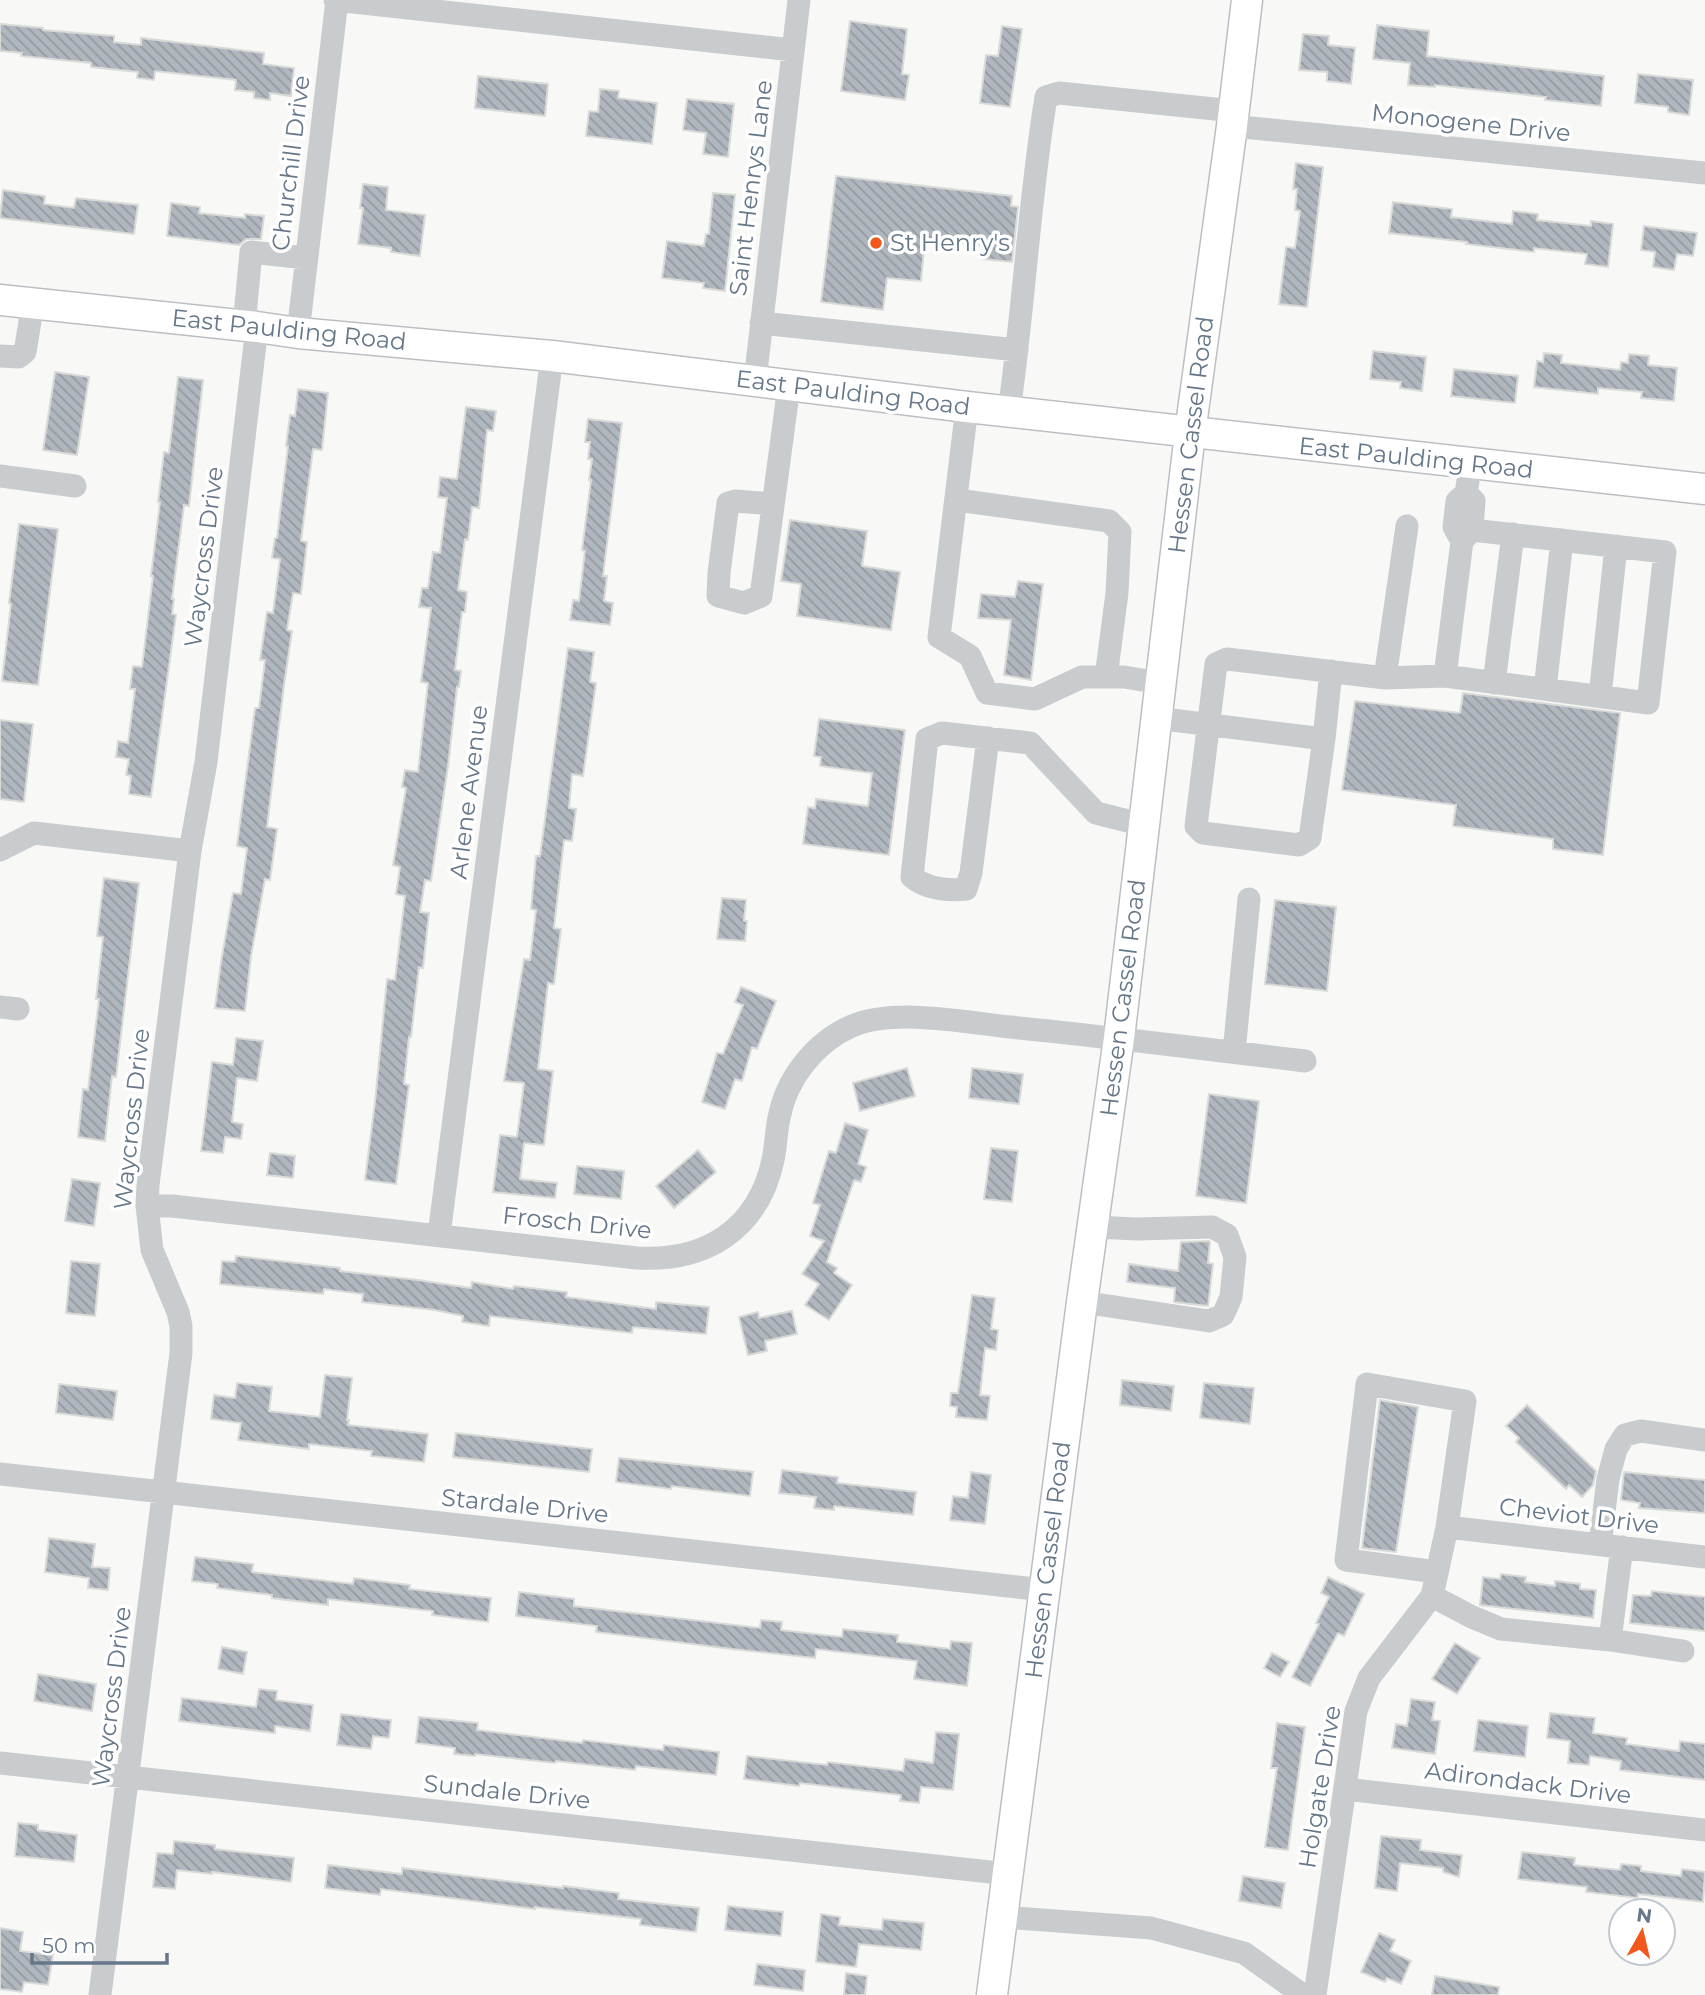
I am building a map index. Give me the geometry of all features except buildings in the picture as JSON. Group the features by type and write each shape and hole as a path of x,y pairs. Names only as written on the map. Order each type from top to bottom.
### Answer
{"main road":[{"name":"Hessen Cassel Road","path":"992,1995 1119,1038 1190,433 1247,0"},
{"name":"East Paulding Road","path":"0,300 298,333 552,356 1009,411 1190,433 1468,478 1705,489"}],"street":[{"path":"336,0 793,50"},
{"name":"Churchill Drive","path":"298,333 336,0"},
{"name":"Saint Henrys Lane","path":"755,382 799,0"},
{"name":"Monogene Drive","path":"1017,350 1038,144 1046,97 1059,93 1233,119 1705,173"},
{"name":"Waycross Drive","path":"100,1995 181,1353 178,1312 152,1250 147,1206 149,1172 190,851 206,762 250,327 251,252 306,258"},
{"path":"0,356 19,357 25,352 33,303"},
{"path":"761,323 1017,350 1009,411"},
{"name":"Arlene Avenue","path":"439,1235 552,356"},
{"path":"773,504 789,386"},
{"path":"967,407 939,637 970,656 987,693 1035,699 1082,677 1124,677 1160,683"},
{"path":"0,476 75,486"},
{"path":"1445,676 1474,501 1468,478"},
{"path":"957,500 1109,521 1120,532 1117,593 1106,677"},
{"path":"1385,678 1407,526"},
{"path":"1331,671 1310,838 1299,845 1203,833 1196,826 1207,725 1216,664 1227,659 1331,671 1385,678 1445,676 1648,703 1665,551 1513,534 1467,535"},
{"path":"1494,682 1513,534"},
{"path":"1545,689 1562,540"},
{"path":"1600,696 1616,546"},
{"path":"1156,718 1324,740"},
{"path":"988,738 971,873 966,889 923,886 912,877 928,740 942,733 988,738 1030,743 1096,813 1144,825"},
{"path":"0,850 34,834 190,851"},
{"path":"1234,1052 1249,899"},
{"name":"Frosch Drive","path":"147,1206 172,1206 637,1258 676,1257 714,1244 744,1222 769,1174 779,1116 790,1085 811,1055 840,1032 867,1021 910,1017 1119,1038 1305,1061"},
{"path":"1082,1302 1209,1321 1223,1315 1231,1297 1235,1257 1227,1235 1212,1227 1094,1227"},
{"name":"Holgate Drive","path":"1315,1995 1356,1711 1370,1678 1432,1596 1447,1527 1465,1401 1367,1384 1346,1560 1437,1572"},
{"path":"1609,1640 1611,1546 1608,1479 1616,1449 1625,1435 1641,1430 1705,1440"},
{"name":"Stardale Drive","path":"0,1474 1044,1590"},
{"name":"Cheviot Drive","path":"1447,1527 1705,1557"},
{"path":"1432,1596 1501,1629 1683,1651"},
{"name":"Sundale Drive","path":"0,1763 1008,1874"},
{"name":"Adirondack Drive","path":"1345,1789 1705,1830"},
{"path":"1002,1917 1151,1928 1244,1953 1303,1995"}],"place":[{"name":"St Henry's","path":"876,243"}]}
